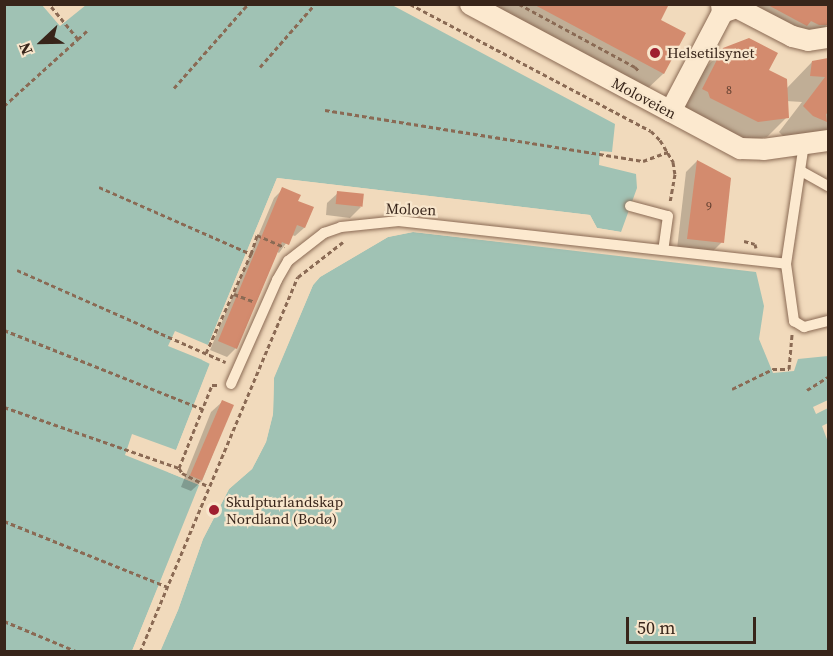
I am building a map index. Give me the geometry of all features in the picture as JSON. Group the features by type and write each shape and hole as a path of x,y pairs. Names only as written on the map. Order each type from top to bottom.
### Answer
{"street":[{"name":"Moloveien","path":"470,4 741,148 764,149 828,140"},
{"path":"670,111 721,8 736,7 792,36 808,40 828,37"}],"lane":[{"path":"804,143 786,264 794,321 797,325 804,327 828,321"},
{"path":"801,171 828,186"},
{"path":"630,206 668,216 663,250"},
{"name":"Moloen","path":"231,384 265,306 288,261 324,233 341,227 399,220 786,264"}],"path":[{"path":"49,4 78,39"},
{"path":"174,88 248,4"},
{"path":"260,67 315,4"},
{"path":"410,4 651,131 668,152 675,174 668,216"},
{"path":"519,4 635,67 645,79"},
{"path":"4,106 87,32"},
{"path":"325,110 610,157 643,161 668,152"},
{"path":"99,187 250,254"},
{"path":"206,353 234,294 257,235 298,252"},
{"path":"140,651 298,277 314,262 348,239"},
{"path":"17,270 239,367"},
{"path":"234,294 265,306"},
{"path":"732,389 773,369 789,369 792,332 797,325"},
{"path":"4,330 202,409"},
{"path":"807,390 828,377"},
{"path":"180,468 212,385 231,384"},
{"path":"4,407 180,468 182,473 209,487"},
{"path":"4,521 166,586"},
{"path":"4,621 78,651"}],"shaded area":[{"path":"4,5 42,5 60,26 86,5 392,5 615,124 612,152 600,151 599,165 636,174 637,188 621,232 597,228 590,215 277,178 208,345 175,331 168,346 210,363 176,450 132,434 125,455 200,485 132,651 5,651"},
{"path":"413,232 756,272 764,306 759,339 773,373 794,371 798,359 828,356 828,400 813,407 816,414 828,408 828,423 822,426 828,442 828,651 160,652 178,610 203,539 229,489 252,469 266,442 273,414 274,378 313,285 320,277 388,237"}],"pier":[{"path":"277,178 590,215 597,228 621,232 621,235 595,231 588,218 279,181 211,346 207,348"},
{"path":"413,229 621,252 621,255 413,232 388,237 320,277 313,285 274,377 273,414 266,442 252,469 229,489 203,539 178,610 160,651 157,652 175,609 200,537 227,487 249,467 264,441 270,414 271,377 310,284 318,275 387,234"},
{"path":"203,357 213,364 178,452 175,453 210,364 202,360"},
{"path":"169,469 201,482 203,485 135,652 132,651 199,485 168,472"}],"building":[{"path":"533,4 669,4 661,20 686,33 664,74"},
{"path":"766,4 828,4 828,25 819,25 811,21 807,26"},
{"path":"749,38 778,53 769,70 787,79 789,118 758,122 710,98 708,92 702,89 723,48"},
{"path":"828,58 827,122 813,116 803,106 825,77 810,76 812,61"},
{"path":"697,160 731,178 724,243 687,239"},
{"path":"282,187 301,195 298,201 314,207 305,228 297,225 289,245 282,242 237,349 218,341"},
{"path":"337,191 364,194 362,207 336,204"},
{"path":"222,400 234,405 202,481 190,475"}],"place":[{"name":"Helsetilsynet","path":"655,53"},
{"name":"Skulpturlandskap Nordland (Bodø)","path":"214,510"}]}
